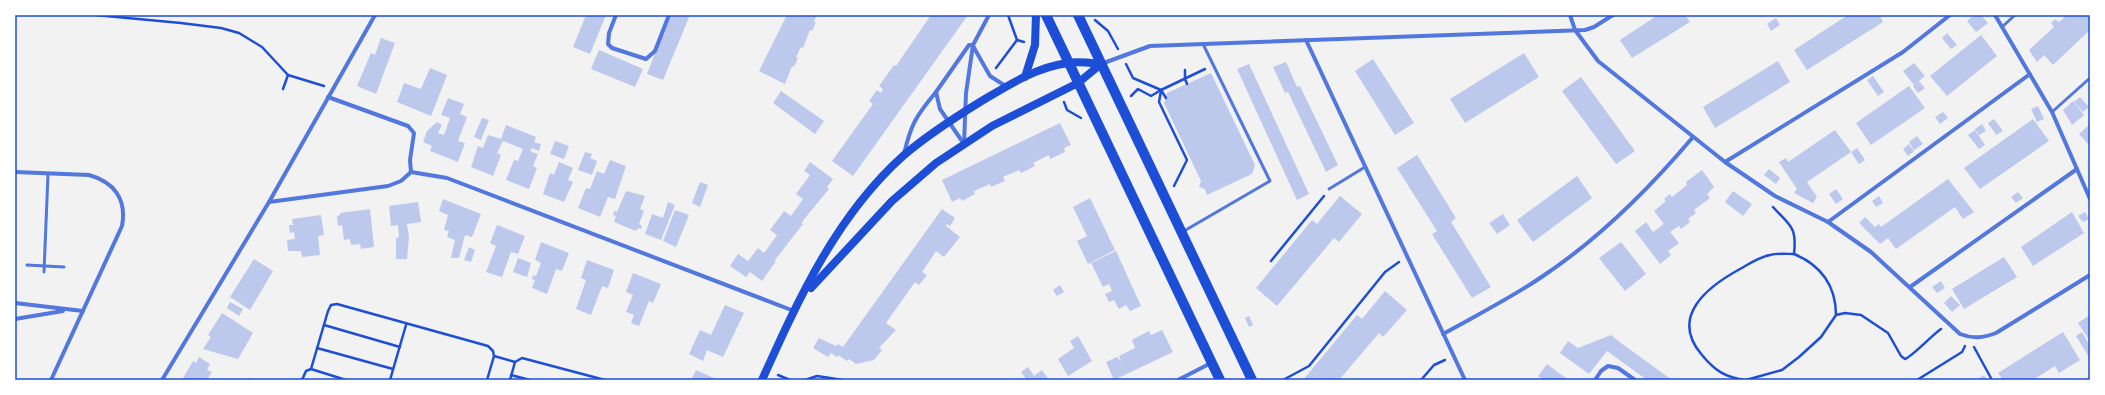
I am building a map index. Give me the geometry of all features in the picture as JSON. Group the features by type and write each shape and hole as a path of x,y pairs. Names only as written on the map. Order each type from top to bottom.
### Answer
{"main road":[{"path":"1025,77 1036,45 1036,15"},
{"path":"1046,15 1220,380"},
{"path":"1078,15 1252,380"},
{"path":"762,380 794,311 832,240 874,186 904,156 949,122 1025,77 1069,62 1101,64"},
{"path":"794,311 819,279 892,201 936,163 992,126 1078,83 1101,64"}],"street":[{"path":"162,380 269,202 374,15"},
{"path":"616,15 609,33 608,44 612,48 646,60 655,51 669,15"},
{"path":"964,144 973,45 989,15"},
{"path":"1570,15 1575,30 1598,61 1725,162 1776,196 1828,222 1871,252 1960,334 1970,338 1985,338 1996,333 2090,275"},
{"path":"1101,64 1150,46 1575,30 1594,27 1613,15"},
{"path":"1725,162 1903,52 1950,15"},
{"path":"1995,15 2052,112 2090,198"},
{"path":"1306,40 1465,380"},
{"path":"904,156 910,129 916,116 936,92 968,45 973,45"},
{"path":"973,45 990,76 1007,87"},
{"path":"1828,222 2030,74"},
{"path":"936,92 940,109 964,144"},
{"path":"269,202 388,186 402,181 411,172 410,160 414,133 408,126 328,97"},
{"path":"1443,334 1544,276 1580,249 1636,199 1666,169 1693,137"},
{"path":"1910,287 2077,169"},
{"path":"15,172 89,175 100,178 116,191 122,202 124,217 122,226 51,380"},
{"path":"411,172 447,178 794,311"},
{"path":"15,303 83,311"},
{"path":"15,319 67,310"},
{"path":"1178,380 1212,362"},
{"path":"1595,380 1601,371 1608,366 1618,368 1635,380"}],"lane":[{"path":"2002,27 2015,15"},
{"path":"1181,233 1270,181 1203,44"},
{"path":"2052,112 2090,78"},
{"path":"1329,189 1365,167"},
{"path":"44,272 48,174"},
{"path":"27,265 64,267"}],"path":[{"path":"95,15 181,22 221,28 239,33 262,47 288,75 333,88"},
{"path":"1008,15 1017,40"},
{"path":"1093,19 1108,31 1133,78 1161,90 1166,98"},
{"path":"1122,106 1138,89 1151,96 1214,64"},
{"path":"1186,70 1184,79 1187,84"},
{"path":"284,89 288,75"},
{"path":"1161,90 1159,102 1187,160 1166,200"},
{"path":"1271,261 1329,189"},
{"path":"1776,196 1771,204 1789,224 1796,237 1794,254"},
{"path":"1794,254 1820,269 1829,283 1836,303 1836,315 1821,336 1799,357 1782,370 1746,380 1727,377 1710,365 1695,348 1689,327 1692,309 1699,298 1713,286 1754,261 1769,255 1794,254"},
{"path":"1283,380 1309,366 1385,272 1408,256"},
{"path":"302,380 306,372 311,369 331,305 337,304 406,325 488,346 493,351 494,356 487,380"},
{"path":"1836,315 1845,313 1856,314 1873,322 1888,333 1900,356 1906,359 1910,357 1926,340 1948,323"},
{"path":"390,380 406,325"},
{"path":"324,326 400,347"},
{"path":"1917,380 1962,352 1970,338"},
{"path":"1970,338 1992,380"},
{"path":"317,348 393,369"},
{"path":"494,356 515,362"},
{"path":"1421,380 1434,365 1454,356"},
{"path":"510,380 515,362 522,358 593,378 606,380"},
{"path":"311,369 346,380"},
{"path":"511,375 530,380"},
{"path":"805,380 817,376 843,380"}],"building":[{"path":"586,15 606,15 590,54 573,47"},
{"path":"670,15 690,15 663,80 647,74"},
{"path":"787,15 817,15 812,31 810,30 803,48 801,47 796,57 798,58 794,67 792,66 785,84 759,71"},
{"path":"931,15 968,15 853,176 832,161 873,104 869,101 877,90 881,93 883,89 879,86 894,65 896,66"},
{"path":"1658,15 1685,15 1690,22 1632,58 1620,40"},
{"path":"1848,15 1879,15 1883,22 1807,70 1794,50"},
{"path":"1974,15 1981,15 1988,23 1976,32 1967,21"},
{"path":"2067,15 2090,15 2090,30 2053,65 2044,55 2037,62 2029,50 2054,27 2051,23 2055,19 2059,22"},
{"path":"1776,18 1780,25 1771,31 1767,24"},
{"path":"1947,33 1957,45 1951,49 1942,38"},
{"path":"1981,35 1997,56 1947,96 1930,76"},
{"path":"381,38 395,43 376,94 357,86 371,53 375,55"},
{"path":"599,50 643,69 635,87 591,69"},
{"path":"1524,53 1539,77 1465,123 1450,99"},
{"path":"1373,59 1414,123 1395,135 1355,71"},
{"path":"1778,61 1790,82 1715,128 1703,107"},
{"path":"1286,62 1297,87 1300,86 1338,165 1326,172 1288,92 1285,93 1273,67"},
{"path":"1914,63 1925,76 1914,85 1903,71"},
{"path":"1249,64 1309,194 1297,200 1237,69"},
{"path":"430,68 447,75 431,116 397,102 404,83 421,89"},
{"path":"1211,73 1255,165 1252,174 1207,195 1205,189 1199,187 1201,181 1164,103 1167,93"},
{"path":"1873,76 1884,92 1878,96 1867,80"},
{"path":"1581,77 1635,151 1616,164 1562,91"},
{"path":"1919,81 1925,88 1918,93 1913,86"},
{"path":"1909,86 1925,108 1871,145 1856,123"},
{"path":"781,91 824,121 815,134 773,103"},
{"path":"2080,97 2089,107 2083,112 2074,102"},
{"path":"448,98 464,104 460,114 467,117 458,141 465,143 458,162 430,151 432,146 423,142 427,131 437,122 442,125 438,133 444,135 450,118 441,115"},
{"path":"2073,101 2084,115 2072,125 2063,110"},
{"path":"2038,106 2044,119 2037,122 2031,109"},
{"path":"1943,112 1948,118 1940,124 1935,117"},
{"path":"482,118 489,120 481,140 474,137"},
{"path":"1994,119 2003,131 1996,135 1988,123"},
{"path":"2033,119 2049,141 1980,189 1964,168"},
{"path":"1060,123 1071,145 1064,148 1065,152 1050,159 1049,155 1033,163 1035,166 1021,173 1019,170 1003,177 1005,181 991,187 990,184 974,191 975,194 962,201 960,198 952,202 942,180"},
{"path":"1982,124 1986,131 1979,135 1975,129"},
{"path":"2090,124 2090,146 2079,134"},
{"path":"506,125 536,137 534,142 541,144 539,151 532,148 530,151 538,154 533,166 537,168 529,189 506,180 514,160 518,161 523,149 503,141 497,153 501,155 493,176 471,167 478,146 483,148 488,135 501,139"},
{"path":"1835,130 1851,152 1807,182 1817,197 1813,203 1794,193 1797,189 1779,162 1786,158 1788,162"},
{"path":"1975,130 1985,145 1979,149 1968,135"},
{"path":"1917,136 1923,144 1914,150 1909,142"},
{"path":"555,141 569,146 564,159 550,154"},
{"path":"1909,144 1914,151 1908,156 1903,149"},
{"path":"1857,148 1865,160 1859,164 1851,152"},
{"path":"585,152 592,154 590,158 597,161 592,175 578,170"},
{"path":"1417,155 1456,218 1451,222 1491,287 1472,298 1432,234 1437,231 1397,168"},
{"path":"610,160 626,166 615,199 608,197 600,217 578,208 586,188 590,189 597,171 604,174"},
{"path":"559,162 573,168 568,180 573,182 564,202 543,194 550,173 554,175"},
{"path":"810,162 833,179 827,187 829,189 801,223 803,224 775,260 776,261 762,281 750,272 746,277 730,266 738,254 748,261 758,248 764,253 777,235 770,230 784,211 791,216 803,199 796,194 810,175 804,171"},
{"path":"1769,169 1780,178 1776,184 1764,175"},
{"path":"1702,170 1714,187 1707,194 1710,198 1694,210 1696,213 1688,219 1690,222 1681,229 1679,226 1670,232 1679,243 1668,251 1671,255 1660,264 1635,231 1646,222 1653,232 1664,224 1654,211 1666,201 1664,199 1670,194 1672,197 1687,185 1686,182"},
{"path":"1577,176 1592,198 1533,242 1517,220"},
{"path":"1948,179 1974,212 1963,219 1955,207 1896,249 1888,238 1880,244 1859,223 1865,217 1875,227 1879,224 1881,227"},
{"path":"700,182 708,185 700,207 692,203"},
{"path":"1836,189 1843,199 1836,204 1829,194"},
{"path":"626,191 645,196 640,209 644,211 639,224 642,226 641,229 638,228 636,231 614,222 616,216 613,215 614,211 617,212"},
{"path":"1733,191 1752,204 1743,216 1725,202"},
{"path":"2018,192 2023,198 2016,203 2011,197"},
{"path":"1340,196 1362,214 1339,242 1334,238 1277,306 1256,288 1312,220 1317,224"},
{"path":"1879,196 1883,203 1876,207 1872,201"},
{"path":"1090,198 1115,250 1088,264 1077,241 1087,236 1073,207"},
{"path":"443,199 481,214 472,237 465,235 459,258 451,258 455,240 447,237 449,231 444,230 448,215 439,211"},
{"path":"418,202 421,222 407,224 409,237 407,259 396,259 396,238 399,237 398,225 391,226 389,206"},
{"path":"668,202 675,205 661,240 645,234 652,214 663,218"},
{"path":"370,209 374,247 361,249 360,244 351,245 350,239 344,240 342,225 338,226 337,216 340,215 340,213"},
{"path":"942,209 955,218 950,226 947,224 946,226 960,237 944,257 936,251 922,272 927,275 919,285 915,282 886,323 896,330 879,348 882,350 874,360 856,364 849,359 847,361 838,355 837,357 831,353 828,357 813,348 819,338 836,346 838,344 843,347"},
{"path":"675,210 689,215 676,247 663,241"},
{"path":"2072,212 2084,233 2033,266 2021,247"},
{"path":"2085,212 2089,219 2083,222 2078,216"},
{"path":"1503,214 1510,225 1497,234 1489,223"},
{"path":"321,215 324,235 318,236 320,255 302,257 301,251 288,251 287,240 295,239 294,232 290,233 289,225 293,225 292,219"},
{"path":"497,225 525,236 518,254 511,252 502,277 486,272 496,246 490,243"},
{"path":"541,242 569,253 562,271 556,269 547,294 532,288 535,280 532,279 533,275 536,276 541,263 535,260"},
{"path":"1621,242 1646,274 1625,291 1599,258"},
{"path":"469,247 475,250 471,262 464,260"},
{"path":"1116,251 1141,306 1130,311 1126,305 1119,309 1114,300 1109,302 1105,294 1112,291 1109,284 1103,287 1091,263"},
{"path":"2004,257 2017,277 1964,309 1952,289"},
{"path":"518,258 531,263 527,277 513,272"},
{"path":"254,259 273,271 250,310 230,297"},
{"path":"587,260 614,270 608,288 602,286 591,315 576,309 586,280 581,278"},
{"path":"633,273 661,284 653,303 649,301 639,326 631,323 634,315 626,312 633,295 626,292"},
{"path":"1941,281 1945,288 1937,293 1932,287"},
{"path":"1060,285 1064,292 1057,296 1053,290"},
{"path":"1385,291 1407,310 1383,337 1379,333 1339,380 1303,380 1357,315 1362,319"},
{"path":"1951,296 1960,305 1952,312 1944,303"},
{"path":"230,302 243,309 239,316 227,308"},
{"path":"725,305 744,313 723,357 707,350 703,361 689,354 700,330 711,335"},
{"path":"222,313 253,333 238,359 203,349 211,337 208,335"},
{"path":"2090,315 2090,341 2078,323"},
{"path":"1249,316 1253,325 1249,327 1245,318"},
{"path":"1162,330 1173,352 1114,380 1106,362 1117,357 1121,361 1119,356 1135,348 1132,340 1149,331 1151,335"},
{"path":"2063,332 2080,360 2059,373 2055,366 2033,380 2003,380 1998,373"},
{"path":"2082,332 2090,346 2089,357 2076,336"},
{"path":"1611,335 1672,380 1647,380 1607,351 1589,374 1560,353 1568,341 1578,348"},
{"path":"1078,336 1092,361 1068,376 1058,359 1074,348 1070,341"},
{"path":"199,357 210,364 207,370 212,372 207,380 182,380 193,361 196,363"},
{"path":"1547,364 1569,380 1544,380 1538,376"},
{"path":"1028,367 1034,376 1042,370 1049,380 1027,380 1021,372"},
{"path":"696,370 714,378 713,380 691,380"},
{"path":"1984,375 1987,380 1976,380"}]}
